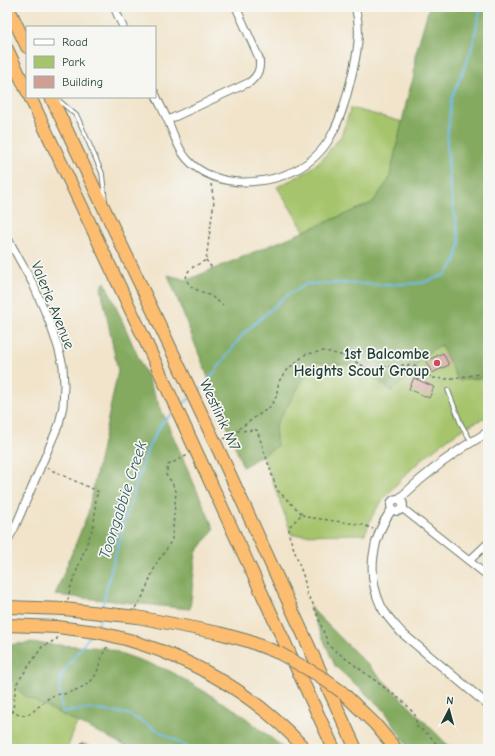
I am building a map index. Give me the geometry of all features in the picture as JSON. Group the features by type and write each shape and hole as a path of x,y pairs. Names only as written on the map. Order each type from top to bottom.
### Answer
{"highway":[{"path":"8,7 26,45"},
{"path":"7,49 26,89"},
{"path":"30,98 144,338 334,749"},
{"name":"Westlink M7","path":"51,98 221,455 356,749"},
{"path":"7,607 66,607 135,614 248,641 279,653 318,675 342,692 375,724 396,749"},
{"path":"7,625 97,632 128,640 172,655 221,680 254,702 286,729 305,749"}],"street":[{"path":"114,7 123,26"},
{"path":"168,120 250,82 259,72 259,58 236,7"},
{"path":"156,95 178,145 186,158 212,180 255,182 271,180 287,175 301,167 318,153 331,138 339,120 356,59 358,36 355,7"},
{"name":"Valerie Avenue","path":"7,237 33,284 49,321 63,366 64,385 63,406 59,424 15,527 7,542"},
{"path":"488,432 433,468 399,499 396,498 392,501 392,509 379,532 374,550 373,573 377,595 386,614 402,633 488,705"},
{"path":"399,499 403,502 402,508"},
{"path":"392,509 397,511 402,508"},
{"path":"402,508 488,576"},
{"path":"469,560 488,543"}],"lane":[{"path":"56,98 77,116 102,173 107,214"},
{"path":"448,390 460,424 471,442"}],"path":[{"path":"212,180 214,201 206,260 212,268"},
{"path":"206,260 189,271 187,276 188,282 192,287 210,296 223,305"},
{"path":"219,441 237,431 270,407 276,397 279,380 289,368 306,354 325,351 344,356 369,369 402,364 417,366 432,378 446,379 474,375 488,371"},
{"path":"237,431 257,430 277,490 306,517 364,525 379,532"},
{"path":"135,614 157,562 165,552 172,539 176,491 166,475 168,466 191,454"},
{"path":"42,465 98,492 96,497 94,524 70,589 66,607"},
{"path":"302,514 289,527 289,535 304,578 307,594 316,611 330,646 405,703 415,715 417,727 428,734 441,749"},
{"path":"14,713 14,698 18,683 42,647 57,638 58,630"},
{"path":"7,706 14,713 25,715 35,711 49,698 56,694 62,694 82,687 92,680 98,671 102,655 110,644"}],"green space":[{"path":"429,7 488,7 488,377 458,380 441,345 420,357 414,373 391,391 360,366 314,362 275,426 277,446 243,467 168,275 187,280 372,203 389,180 408,95 414,76 415,56"},
{"path":"351,108 403,122 389,180 372,203 305,232 277,187 307,172 323,158 341,136"},
{"path":"404,267 458,380 488,377 488,417 474,423 443,442 399,481 372,516 365,534 292,535 236,382"},
{"path":"105,282 214,529 196,553 190,609 55,595 88,513 118,371 101,288"},
{"path":"309,606 452,749 409,749 385,711 335,666"},
{"path":"29,643 106,648 170,671 237,711 285,749 132,749 24,696 7,677 7,645"},
{"path":"7,684 82,710 67,749 7,749"}],"building":[{"name":"1st Balcombe Heights Scout Group","path":"443,353 449,365 432,373 426,361"},
{"path":"414,378 434,387 429,398 409,389"},
{"path":"82,742 98,749 79,749"}],"waterway":[{"name":"Toongabbie Creek","path":"196,393 205,385 243,334 286,296 307,284 341,283 384,285 421,283 445,275 455,262 460,243 450,189 447,142 451,100 471,51 481,7"},
{"name":"Toongabbie Creek","path":"181,406 190,398"},
{"name":"Toongabbie Creek","path":"102,609 125,519 148,448 162,423 173,413"},
{"name":"Toongabbie Creek","path":"95,628 99,623 100,618"},
{"path":"90,635 62,674 59,688 62,712 89,709 128,714 191,749"}],"place":[{"name":"1st Balcombe Heights Scout Group","path":"437,363"}]}
